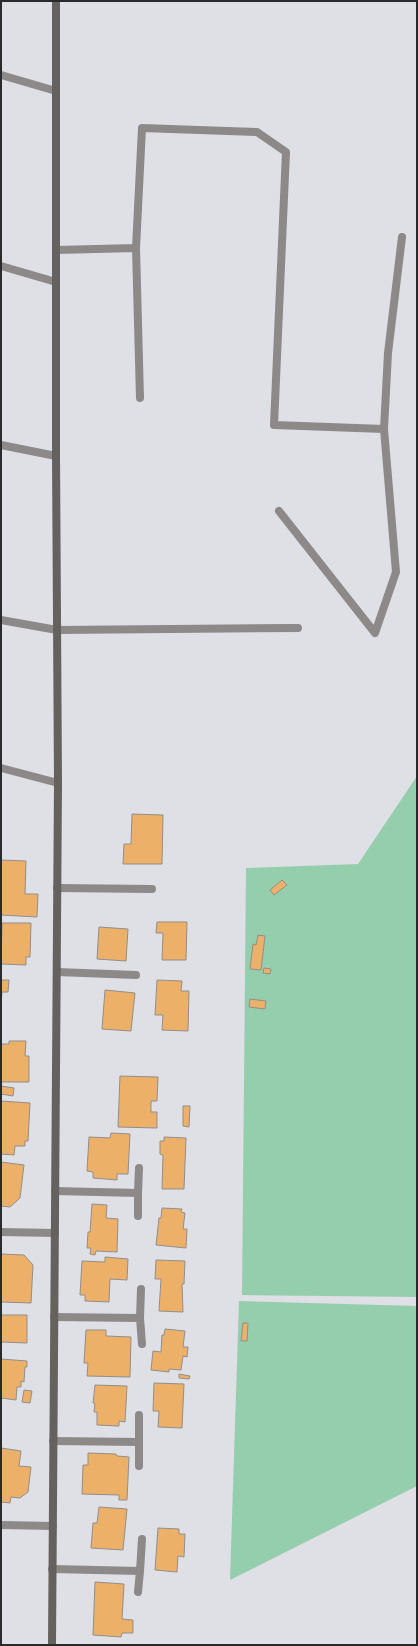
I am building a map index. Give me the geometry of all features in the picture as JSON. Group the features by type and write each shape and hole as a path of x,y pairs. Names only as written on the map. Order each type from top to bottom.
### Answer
{"street":[{"path":"52,1645 58,783 56,1"},
{"path":"1,75 56,91"},
{"path":"140,398 136,248 142,128 257,132 286,152 274,425 384,430"},
{"path":"279,511 375,633 396,572 384,430 388,353 402,237"},
{"path":"56,250 136,248"},
{"path":"1,266 56,282"},
{"path":"1,445 56,456"},
{"path":"1,620 57,630 298,628"},
{"path":"1,768 58,783"},
{"path":"57,888 152,890"},
{"path":"57,972 136,975"},
{"path":"138,1216 139,1168"},
{"path":"55,1192 138,1193"},
{"path":"1,1232 55,1233"},
{"path":"141,1289 140,1318 142,1344"},
{"path":"54,1317 140,1318"},
{"path":"139,1415 139,1466"},
{"path":"53,1441 139,1442"},
{"path":"1,1525 53,1526"},
{"path":"138,1592 142,1539"},
{"path":"52,1569 140,1571"}],"green space":[{"path":"417,776 417,1297 242,1295 246,868 358,864"},
{"path":"239,1301 417,1306 417,1486 230,1580"}],"building":[{"path":"132,814 163,815 162,864 123,864 124,844 131,844"},
{"path":"1,860 26,861 25,894 38,894 37,917 1,915"},
{"path":"282,880 287,885 274,895 270,890"},
{"path":"157,922 187,922 186,960 162,960 163,933 156,933"},
{"path":"2,923 31,923 30,957 26,957 26,965 1,964"},
{"path":"99,927 128,929 126,961 97,959"},
{"path":"258,935 265,936 261,970 250,969 253,944 256,945"},
{"path":"264,968 271,969 270,974 263,973"},
{"path":"1,980 9,980 8,992 2,992 1,1006"},
{"path":"157,980 182,981 181,991 189,991 188,1031 162,1030 163,1015 155,1015"},
{"path":"105,990 135,993 131,1031 102,1029"},
{"path":"250,999 266,1001 265,1009 249,1007"},
{"path":"9,1041 26,1041 25,1056 29,1056 29,1082 1,1082 1,1044 9,1044"},
{"path":"120,1076 158,1077 157,1101 151,1101 151,1112 157,1112 157,1128 118,1127"},
{"path":"1,1086 14,1088 13,1096 1,1094"},
{"path":"1,1101 30,1103 28,1141 25,1141 25,1146 15,1146 14,1155 1,1154"},
{"path":"183,1106 190,1106 189,1127 183,1126"},
{"path":"111,1133 130,1134 128,1174 117,1174 117,1180 93,1178 93,1172 87,1171 89,1137 110,1138"},
{"path":"164,1137 186,1138 184,1189 162,1189 163,1155 160,1154 160,1141 164,1141"},
{"path":"1,1162 24,1165 20,1198 10,1207 1,1206"},
{"path":"92,1204 107,1205 106,1218 118,1219 117,1252 96,1251 95,1255 90,1254 91,1248 87,1248"},
{"path":"162,1208 182,1209 181,1212 185,1213 183,1229 187,1229 186,1248 156,1245 159,1218 161,1218"},
{"path":"1,1254 24,1255 33,1265 31,1303 1,1302"},
{"path":"105,1257 128,1259 127,1280 110,1279 109,1302 85,1301 85,1295 80,1295 82,1261 105,1262"},
{"path":"156,1260 185,1261 184,1284 182,1284 183,1312 159,1311 161,1279 155,1279"},
{"path":"1,1315 27,1315 27,1343 1,1342"},
{"path":"243,1323 248,1323 247,1341 241,1341"},
{"path":"165,1329 185,1331 183,1347 188,1347 187,1357 183,1356 181,1370 169,1369 169,1372 151,1370 153,1351 161,1352 162,1335 164,1335"},
{"path":"86,1330 106,1330 106,1336 131,1337 130,1377 87,1376 88,1363 84,1363"},
{"path":"1,1359 27,1361 24,1382 21,1381 21,1387 17,1387 16,1400 1,1398"},
{"path":"179,1374 190,1376 189,1379 179,1378"},
{"path":"154,1383 184,1384 182,1428 158,1427 159,1411 153,1411"},
{"path":"95,1385 127,1386 125,1422 119,1421 119,1426 97,1425 97,1412 94,1412 95,1403 93,1403"},
{"path":"24,1390 32,1391 30,1403 22,1402"},
{"path":"1,1448 21,1451 19,1466 31,1467 28,1492 20,1498 11,1497 10,1503 1,1502"},
{"path":"88,1453 116,1454 117,1456 129,1457 127,1500 119,1500 119,1495 82,1494 83,1465 88,1465"},
{"path":"99,1507 127,1509 123,1550 91,1548 93,1523 97,1523"},
{"path":"158,1528 179,1529 179,1534 185,1534 184,1557 178,1556 177,1572 155,1570"},
{"path":"95,1582 124,1584 122,1619 133,1620 133,1633 122,1633 121,1637 93,1635"}]}
